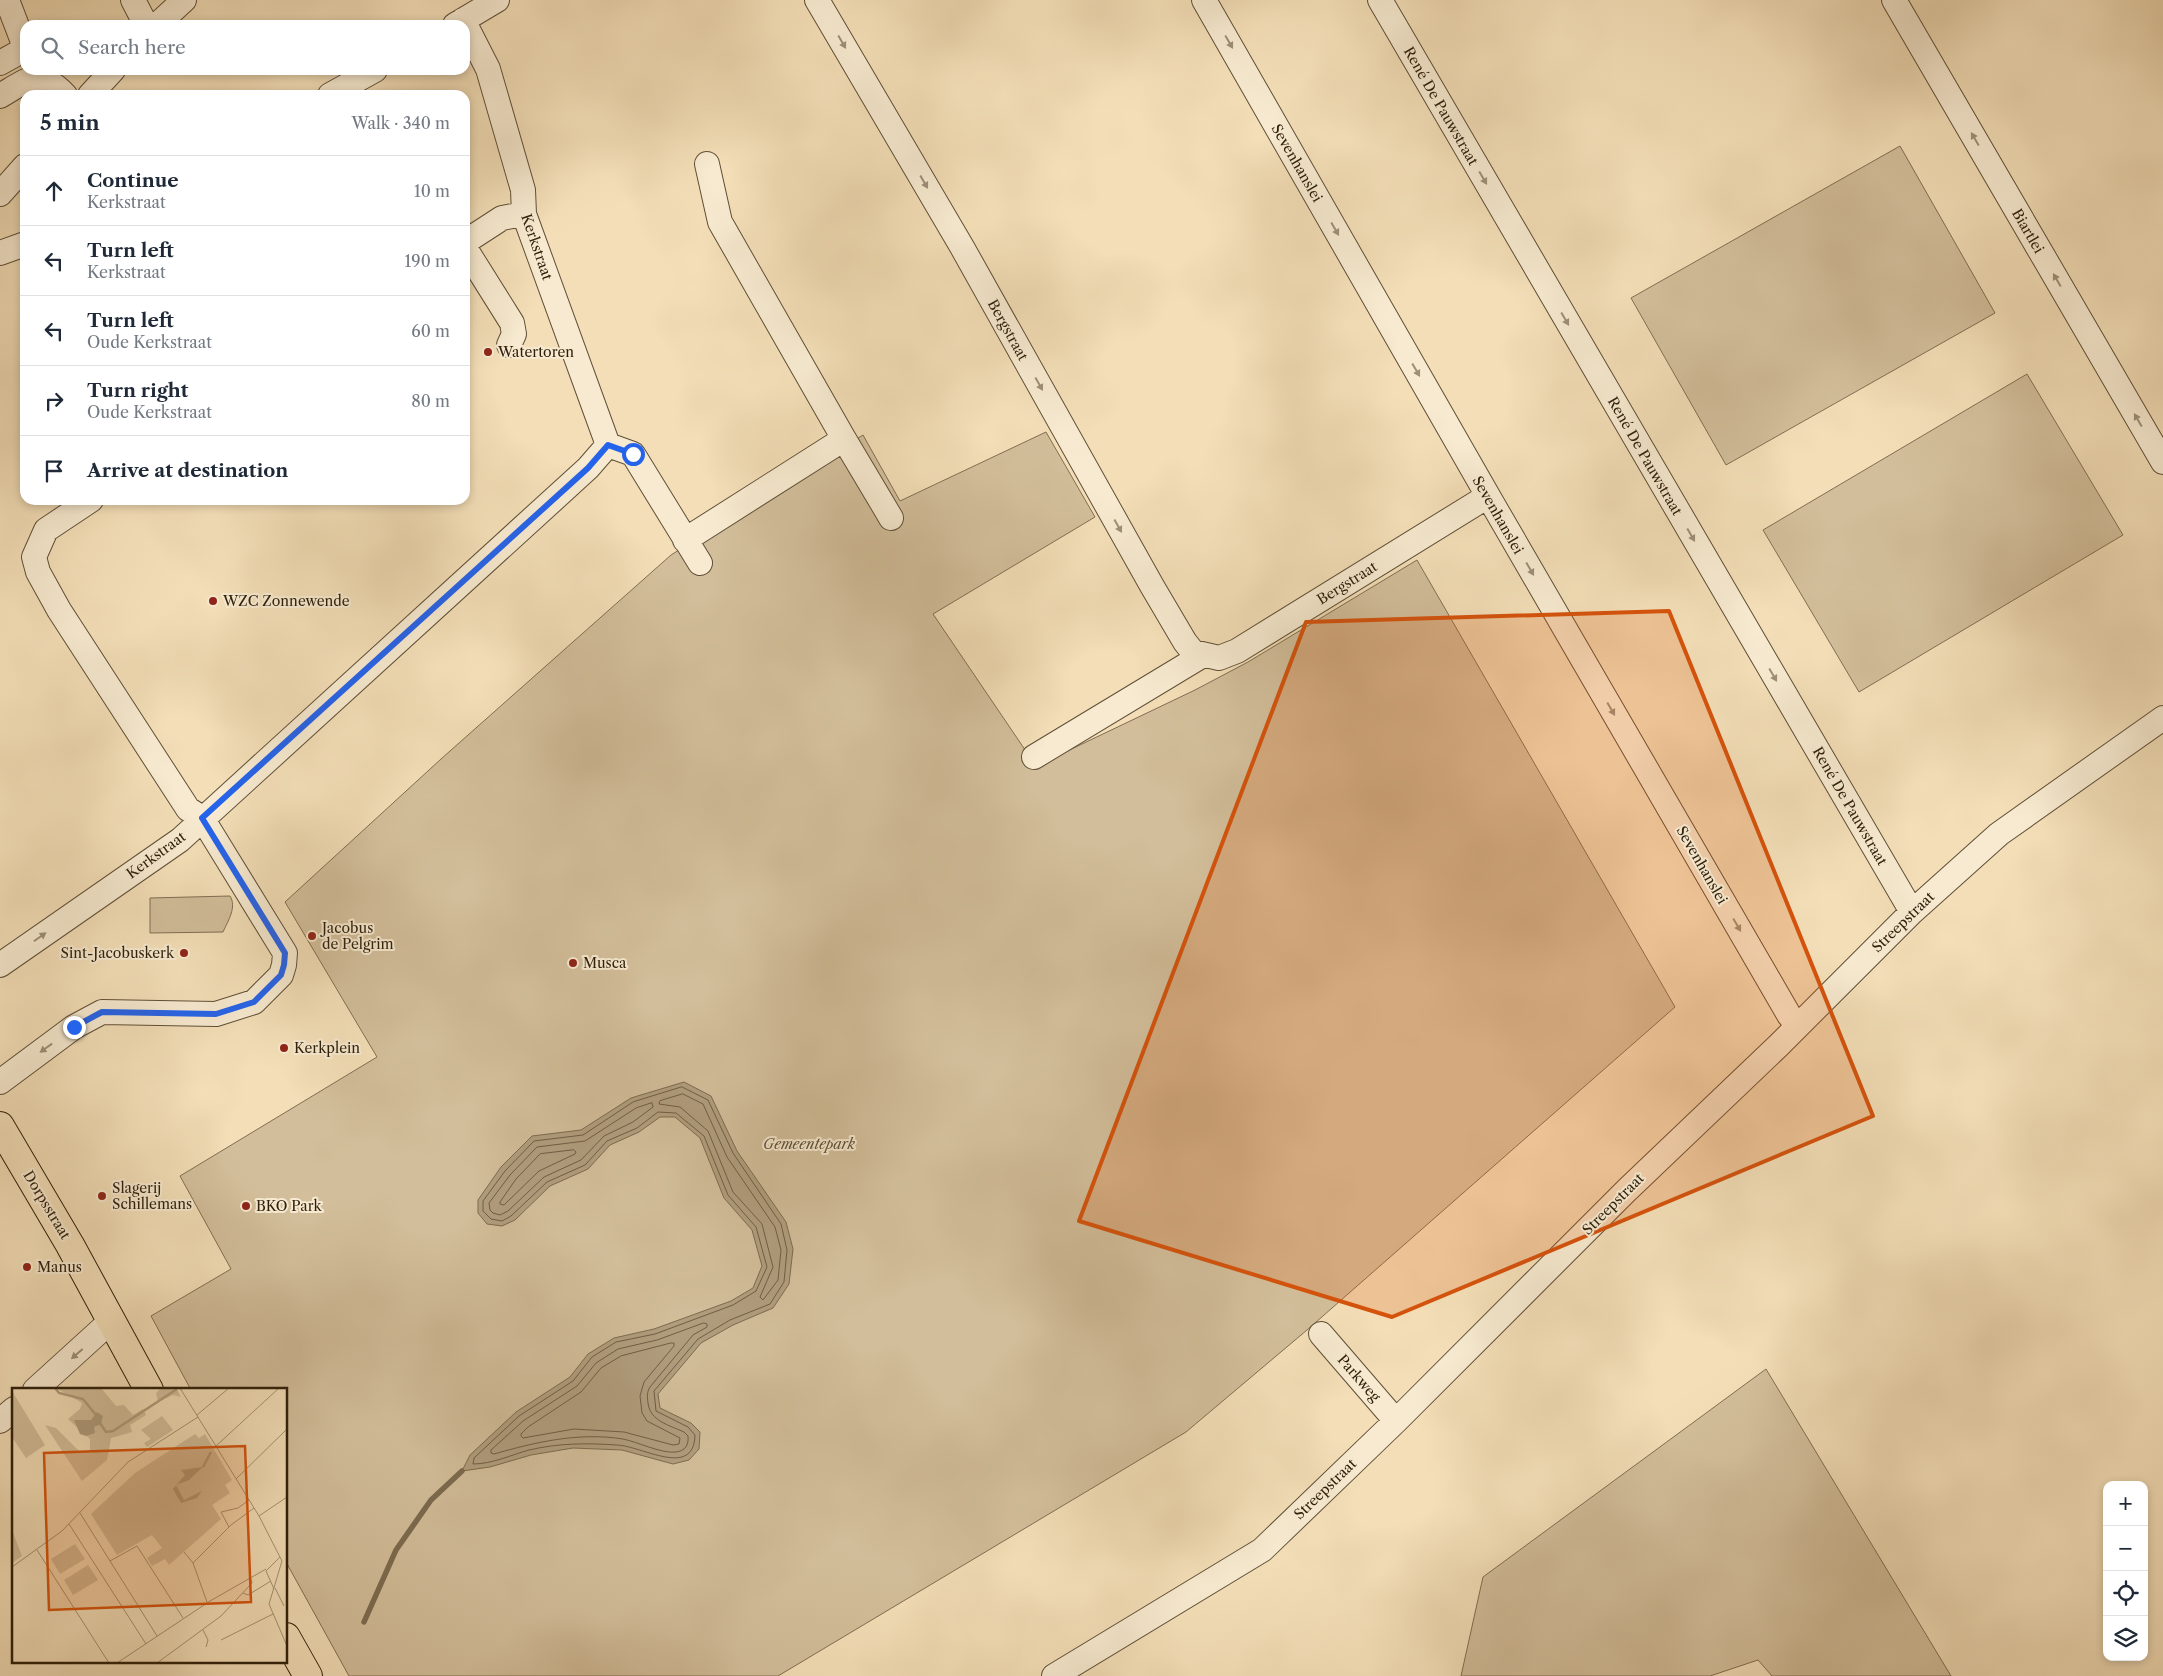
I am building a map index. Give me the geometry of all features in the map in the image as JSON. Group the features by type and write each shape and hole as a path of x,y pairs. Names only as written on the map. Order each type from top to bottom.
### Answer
{"main road":[{"name":"Dorpsstraat","path":"0,1126 70,1245 148,1388"},
{"path":"288,1640 308,1676"}],"street":[{"path":"7,0 20,35"},
{"path":"133,0 143,20"},
{"path":"162,20 184,0"},
{"path":"462,20 496,0"},
{"name":"Bergstraat","path":"817,0 962,248 1152,586 1185,642 1193,652 1219,658 1237,652 1488,496"},
{"name":"Sevenhanslei","path":"1204,0 1488,496 1789,1015 1798,1026"},
{"name":"René De Pauwstraat","path":"1380,0 1912,912"},
{"name":"Biartlei","path":"1894,0 2163,462"},
{"name":"Kerkstraat","path":"0,965 180,840 588,468 608,445 524,214 523,190 488,69 470,40"},
{"path":"0,63 20,51"},
{"path":"95,90 109,75"},
{"path":"339,90 366,75"},
{"path":"17,83 42,78 60,90"},
{"path":"707,164 720,222 891,518"},
{"path":"0,194 20,172"},
{"path":"470,239 502,218 524,214"},
{"path":"0,253 20,246"},
{"path":"470,256 512,323 514,334 509,345"},
{"path":"685,540 844,438"},
{"path":"608,445 633,454 700,564"},
{"path":"0,1082 74,1027 102,1012 216,1014 254,1002 281,975 284,965 285,953 202,818 188,809 59,610 38,572 34,557 46,530 84,505"},
{"path":"1034,757 1203,655"},
{"name":"Streepstraat","path":"1054,1676 1262,1550 1396,1421 1627,1190 1798,1026 1912,912 1999,834 2163,718"},
{"path":"37,1388 112,1320"},
{"name":"Parkweg","path":"1321,1334 1396,1421"},
{"path":"0,1421 12,1410"}],"highlighted area":[{"path":"1669,611 1873,1116 1392,1317 1079,1221 1306,622"}],"green space":[{"path":"1900,146 1995,313 1726,465 1631,298"},
{"path":"2027,374 2123,535 1859,692 1763,530"},
{"name":"Gemeentepark","path":"1046,432 1095,517 933,614 1036,766 1195,690 1248,662 1417,560 1675,1007 1307,1330 1186,1432 778,1676 349,1676 288,1566 288,1388 190,1388 151,1316 231,1269 180,1176 377,1057 285,902 441,759 671,555 863,435 900,501"},
{"path":"230,896 233,905 223,932 150,933 150,898"},
{"path":"1766,1369 1951,1676 1772,1676 1758,1660 1710,1676 1461,1676 1483,1577"}],"water":[{"path":"684,1082 711,1096 737,1151 786,1222 793,1249 789,1284 773,1308 733,1325 701,1343 658,1394 660,1408 691,1423 700,1432 699,1449 689,1460 673,1464 622,1450 573,1448 531,1455 490,1467 462,1471 470,1455 516,1412 570,1377 588,1354 614,1338 654,1329 731,1301 753,1288 762,1266 752,1230 724,1198 700,1138 675,1117 660,1117 639,1132 610,1145 588,1169 550,1186 515,1220 502,1226 487,1224 478,1213 478,1200 501,1167 532,1136 581,1130 631,1098"}],"waterway":[{"path":"364,1622 396,1550 431,1500 462,1471"}],"place":[{"name":"Watertoren","path":"488,352"},
{"name":"WZC Zonnewende","path":"213,601"},
{"name":"Jacobus de Pelgrim","path":"312,936"},
{"name":"Sint-Jacobuskerk","path":"184,953"},
{"name":"Musca","path":"573,963"},
{"name":"Kerkplein","path":"284,1048"},
{"name":"Slagerij Schillemans","path":"102,1196"},
{"name":"BKO Park","path":"246,1206"},
{"name":"Manus","path":"27,1267"}],"route":[{"path":"74,1027 102,1012 216,1014 254,1002 281,975 285,953 202,818 588,468 608,445 633,454"}]}
